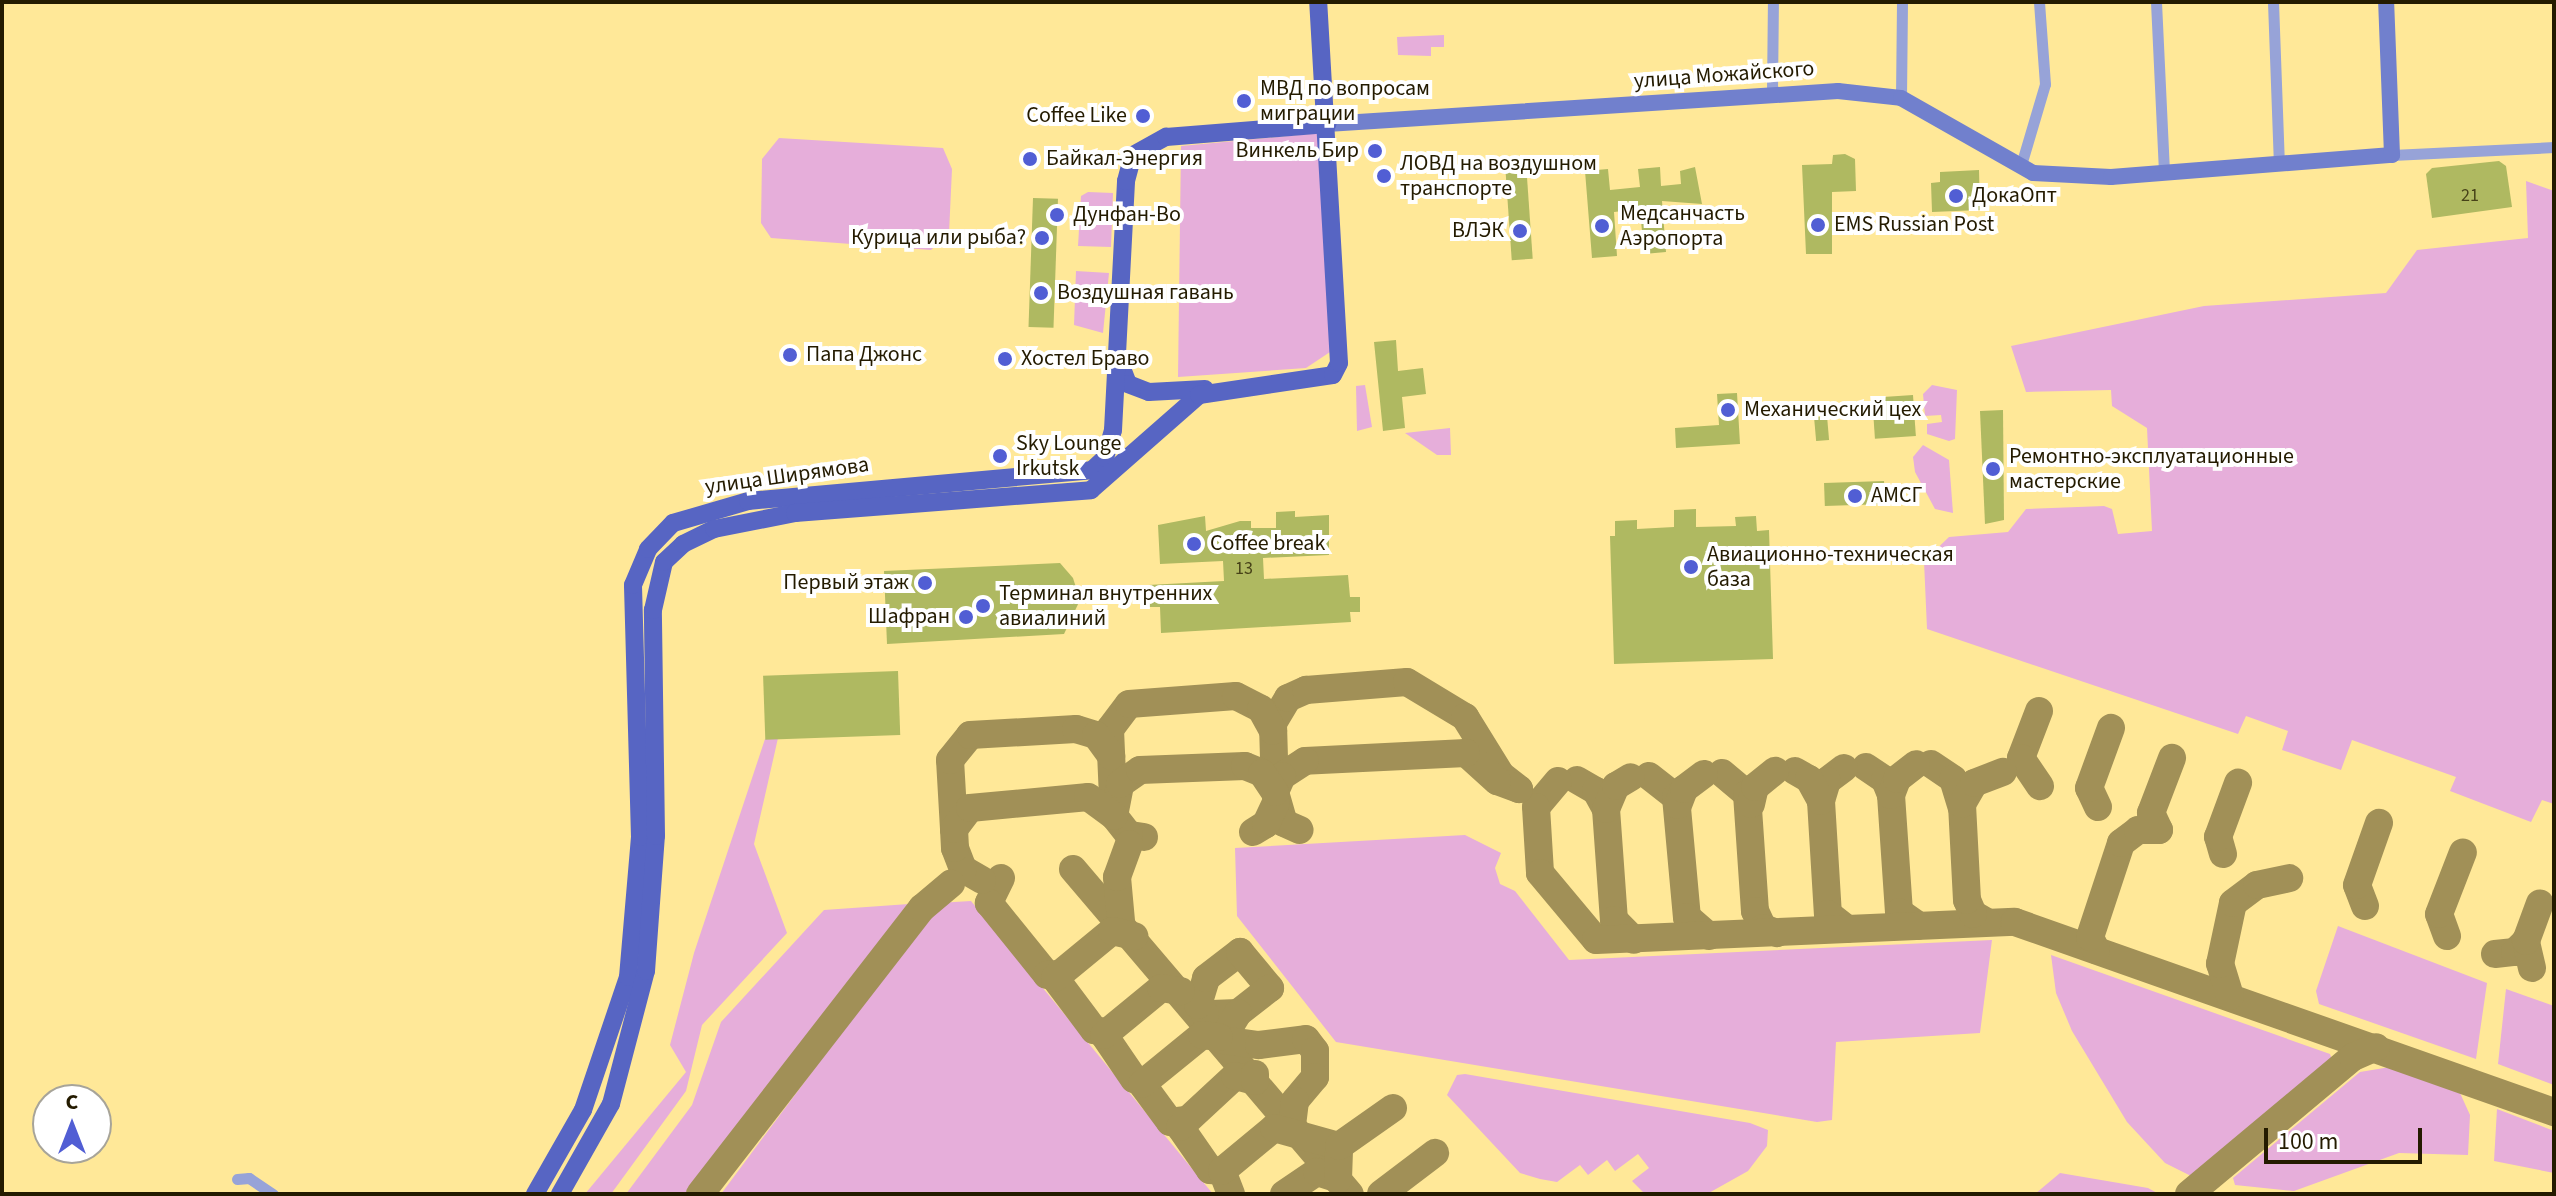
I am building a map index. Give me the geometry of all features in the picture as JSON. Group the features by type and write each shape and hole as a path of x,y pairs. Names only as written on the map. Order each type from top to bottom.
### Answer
{"main road":[{"name":"улица Ширямова","path":"560,1194 595,1142 626,1054 646,971 654,894 655,588 672,553 714,529 814,510 1091,490 1191,399 1230,387 1320,381 1337,370 1327,124 1318,2"},
{"name":"улица Ширямова","path":"535,1194 571,1134 605,1055 628,977 638,897 633,585 648,549 673,523 748,501 1092,470 1110,446 1126,181 1133,155 1166,137 1327,124"},
{"path":"1117,349 1122,376 1142,390 1230,387"},
{"path":"605,1055 604,1075 614,1079 626,1054"},
{"path":"571,1134 590,1125 595,1142"}],"street":[{"path":"1772,91 1773,2"},
{"path":"1901,98 1902,2"},
{"path":"2021,165 2045,84 2039,2"},
{"path":"2156,2 2164,174"},
{"path":"2273,2 2279,165"},
{"path":"2386,2 2392,155 2554,147"},
{"name":"улица Можайского","path":"1327,124 1772,91 1901,98 2021,165 2072,177 2164,174 2392,155"},
{"path":"237,1179 249,1178 273,1194"}],"shaded area":[{"path":"1444,35 1444,47 1431,47 1431,56 1398,55 1397,37"},
{"path":"1320,133 1333,350 1306,368 1178,377 1181,146"},
{"path":"779,138 943,148 952,169 949,233 931,250 771,238 761,223 762,159"},
{"path":"2526,181 2554,191 2554,804 2542,800 2531,822 2450,791 2456,777 2352,740 2341,770 2282,750 2288,731 2246,716 2238,734 1927,629 1924,561 1949,537 2008,532 2026,509 2104,506 2112,509 2118,534 2152,531 2147,428 2112,406 2111,390 2026,392 2011,346 2204,306 2386,293 2417,250 2528,238"},
{"path":"1088,192 1113,193 1111,247 1078,246 1081,196"},
{"path":"1076,271 1109,273 1103,333 1074,325"},
{"path":"1365,385 1372,427 1357,431 1356,386"},
{"path":"1932,385 1957,390 1955,439 1949,441 1927,434 1927,424 1942,422 1941,415 1925,416 1923,394"},
{"path":"1450,428 1451,455 1437,455 1405,433"},
{"path":"1923,445 1949,460 1953,513 1935,509 1915,472 1913,457"},
{"path":"778,738 754,844 787,933 702,1025 686,1091 611,1194 585,1194 686,1072 670,1045 694,953 765,739"},
{"path":"1465,835 1501,853 1495,868 1500,884 1515,891 1569,960 1992,940 1980,1033 1836,1042 1832,1120 1817,1122 1336,1042 1237,916 1235,848"},
{"path":"971,901 1213,1194 721,1194 938,903"},
{"path":"909,904 687,1194 626,1194 692,1105 721,1022 824,910"},
{"path":"2338,926 2487,983 2476,1059 2319,1004 2316,991"},
{"path":"2051,955 2330,1054 2332,1060 2195,1178 2165,1163 2127,1122 2072,1031 2056,993"},
{"path":"2506,989 2554,1006 2554,1085 2498,1064"},
{"path":"2390,1067 2460,1093 2470,1115 2468,1155 2399,1153 2294,1191 2235,1185 2233,1178 2360,1072"},
{"path":"1457,1075 1750,1123 1768,1130 1767,1146 1748,1171 1707,1194 1645,1194 1632,1181 1649,1168 1638,1154 1615,1171 1607,1160 1588,1175 1580,1165 1557,1182 1540,1179 1520,1173 1447,1095"},
{"path":"2497,1109 2554,1131 2554,1173 2494,1161"},
{"path":"2060,1173 2148,1188 2159,1194 2035,1194"}],"building":[{"name":"EMS Russian Рost","path":"1845,154 1855,159 1856,191 1832,192 1832,254 1806,254 1802,165 1832,164 1833,155"},
{"path":"2499,161 2506,166 2512,207 2432,218 2426,174 2432,168"},
{"name":"ВЛЭК","path":"1526,163 1533,259 1512,260 1505,164"},
{"name":"Медсанчасть Аэропорта","path":"1660,167 1661,186 1681,184 1680,171 1695,167 1702,204 1662,201 1666,252 1644,254 1640,209 1614,212 1617,256 1592,258 1585,171 1608,169 1610,190 1640,187 1638,169"},
{"name":"ДокаОпт","path":"1979,170 1980,210 1932,212 1931,183 1940,182 1940,172"},
{"name":"Воздушная гавань","path":"1033,198 1058,199 1053,328 1028,327"},
{"path":"1396,340 1398,371 1423,368 1426,394 1402,397 1405,428 1383,431 1374,342"},
{"name":"Механический цех","path":"1737,393 1740,444 1676,448 1675,428 1719,425 1717,394"},
{"path":"1913,395 1916,436 1875,439 1872,398"},
{"name":"Ремонтно-эксплуатационные мастерские","path":"2003,410 2004,520 1985,524 1980,411"},
{"path":"1827,416 1829,440 1816,441 1814,417"},
{"name":"АМСГ","path":"1884,481 1885,504 1825,506 1824,483"},
{"name":"Авиационно-техническая база","path":"1696,509 1696,527 1736,526 1735,517 1756,516 1757,531 1769,530 1773,659 1614,664 1610,536 1615,536 1615,521 1637,520 1637,529 1674,527 1674,510"},
{"path":"1295,511 1295,517 1329,515 1329,555 1263,558 1264,579 1348,575 1350,597 1360,597 1360,612 1350,612 1351,622 1161,633 1160,607 1149,607 1148,585 1224,581 1223,561 1160,564 1158,525 1205,516 1206,531 1240,521 1251,521 1251,528 1276,528 1276,512"},
{"name":"Терминал внутренних авиалиний","path":"1060,563 1073,578 1080,600 1064,634 887,644 884,571"},
{"path":"898,671 900,735 765,740 763,676"}],"taxiway":[{"path":"1275,792 1273,723 1288,698 1306,690 1407,682 1465,717 1501,775 1519,789 1497,781 1466,753 1305,761 1282,776 1275,792 1284,823 1300,830"},
{"path":"1113,798 1110,729 1129,704 1236,696 1261,709 1273,731"},
{"path":"2039,711 2021,758 2040,786"},
{"path":"2098,807 2089,788 2111,728"},
{"path":"954,829 950,760 970,735 1076,729 1096,735 1111,756"},
{"path":"2159,830 2151,813 2172,758"},
{"path":"1891,795 1897,779 1916,764"},
{"path":"1931,764 1953,779 1962,808"},
{"path":"1144,837 1129,835 1114,816 1120,784 1140,770 1245,766 1262,773 1275,792"},
{"path":"1866,767 1885,780 1891,795 1899,912 1919,926"},
{"path":"1844,768 1827,781 1821,801 1828,914 1847,929"},
{"path":"1751,804 1755,787 1775,771"},
{"path":"1795,771 1809,779 1821,801"},
{"path":"1987,922 1973,914 1967,900 1962,804 1974,783 2003,772"},
{"path":"1722,773 1747,794 1755,911 1763,928 1777,933"},
{"path":"1678,805 1684,789 1704,774"},
{"path":"1649,776 1676,797 1687,917 1709,936"},
{"path":"1606,809 1616,786 1631,777"},
{"path":"1577,780 1596,791 1606,809 1614,920 1634,940"},
{"path":"1558,781 1536,807 1540,873 1596,940 2015,922 2554,1112"},
{"path":"2223,854 2218,837 2238,783"},
{"path":"982,880 963,869 955,848 954,829 970,808 1088,797 1114,816"},
{"path":"1253,832 1266,824 1276,803"},
{"path":"2365,906 2357,885 2379,823"},
{"path":"2096,950 2090,937 2121,843 2138,830 2159,830"},
{"path":"1121,921 1117,877 1129,844"},
{"path":"2447,936 2439,914 2463,852"},
{"path":"1073,869 1350,1194"},
{"path":"1001,878 989,903 1047,975 1056,974"},
{"path":"2230,996 2220,964 2233,903 2257,885 2289,878"},
{"path":"700,1194 922,908 951,884"},
{"path":"2532,968 2526,941 2540,903"},
{"path":"1106,1032 1094,1030 1055,978 1112,931 1134,936"},
{"path":"2495,954 2515,952 2526,941"},
{"path":"1238,1013 1205,1014 1198,1005 1206,978 1240,952 1270,988 1238,1013 1222,1040 1259,1045 1306,1039 1315,1051 1315,1077 1295,1101 1292,1124"},
{"path":"1144,1082 1134,1079 1104,1035 1161,988 1181,991"},
{"path":"1184,1120 1170,1122 1142,1084 1202,1035 1219,1037"},
{"path":"2189,1194 2353,1057 2376,1047"},
{"path":"1222,1171 1210,1170 1180,1127 1235,1076 1255,1081 1255,1074"},
{"path":"1284,1194 1317,1172 1338,1179 1339,1146 1393,1108"},
{"path":"1231,1194 1222,1171 1274,1128 1339,1146"},
{"path":"1381,1194 1435,1153"}],"place":[{"name":"МВД по вопросам миграции","path":"1244,101"},
{"name":"Coffee Like","path":"1143,116"},
{"name":"Винкель Бир","path":"1375,151"},
{"name":"Байкал-Энергия","path":"1030,159"},
{"name":"ЛОВД на воздушном транспорте","path":"1384,176"},
{"name":"ДокаОпт","path":"1956,196"},
{"name":"Дунфан-Во","path":"1057,215"},
{"name":"EMS Russian Рost","path":"1818,225"},
{"name":"Медсанчасть Аэропорта","path":"1602,226"},
{"name":"ВЛЭК","path":"1520,231"},
{"name":"Курица или рыба?","path":"1042,238"},
{"name":"Воздушная гавань","path":"1041,293"},
{"name":"Папа Джонс","path":"790,355"},
{"name":"Хостел Браво","path":"1005,359"},
{"name":"Механический цех","path":"1728,410"},
{"name":"Sky Lounge Irkutsk","path":"1000,456"},
{"name":"Ремонтно-эксплуатационные мастерские","path":"1993,469"},
{"name":"АМСГ","path":"1855,496"},
{"name":"Coffee break","path":"1194,544"},
{"name":"Авиационно-техническая база","path":"1691,567"},
{"name":"Первый этаж","path":"925,583"},
{"name":"Терминал внутренних авиалиний","path":"983,606"},
{"name":"Шафран","path":"966,617"}]}
